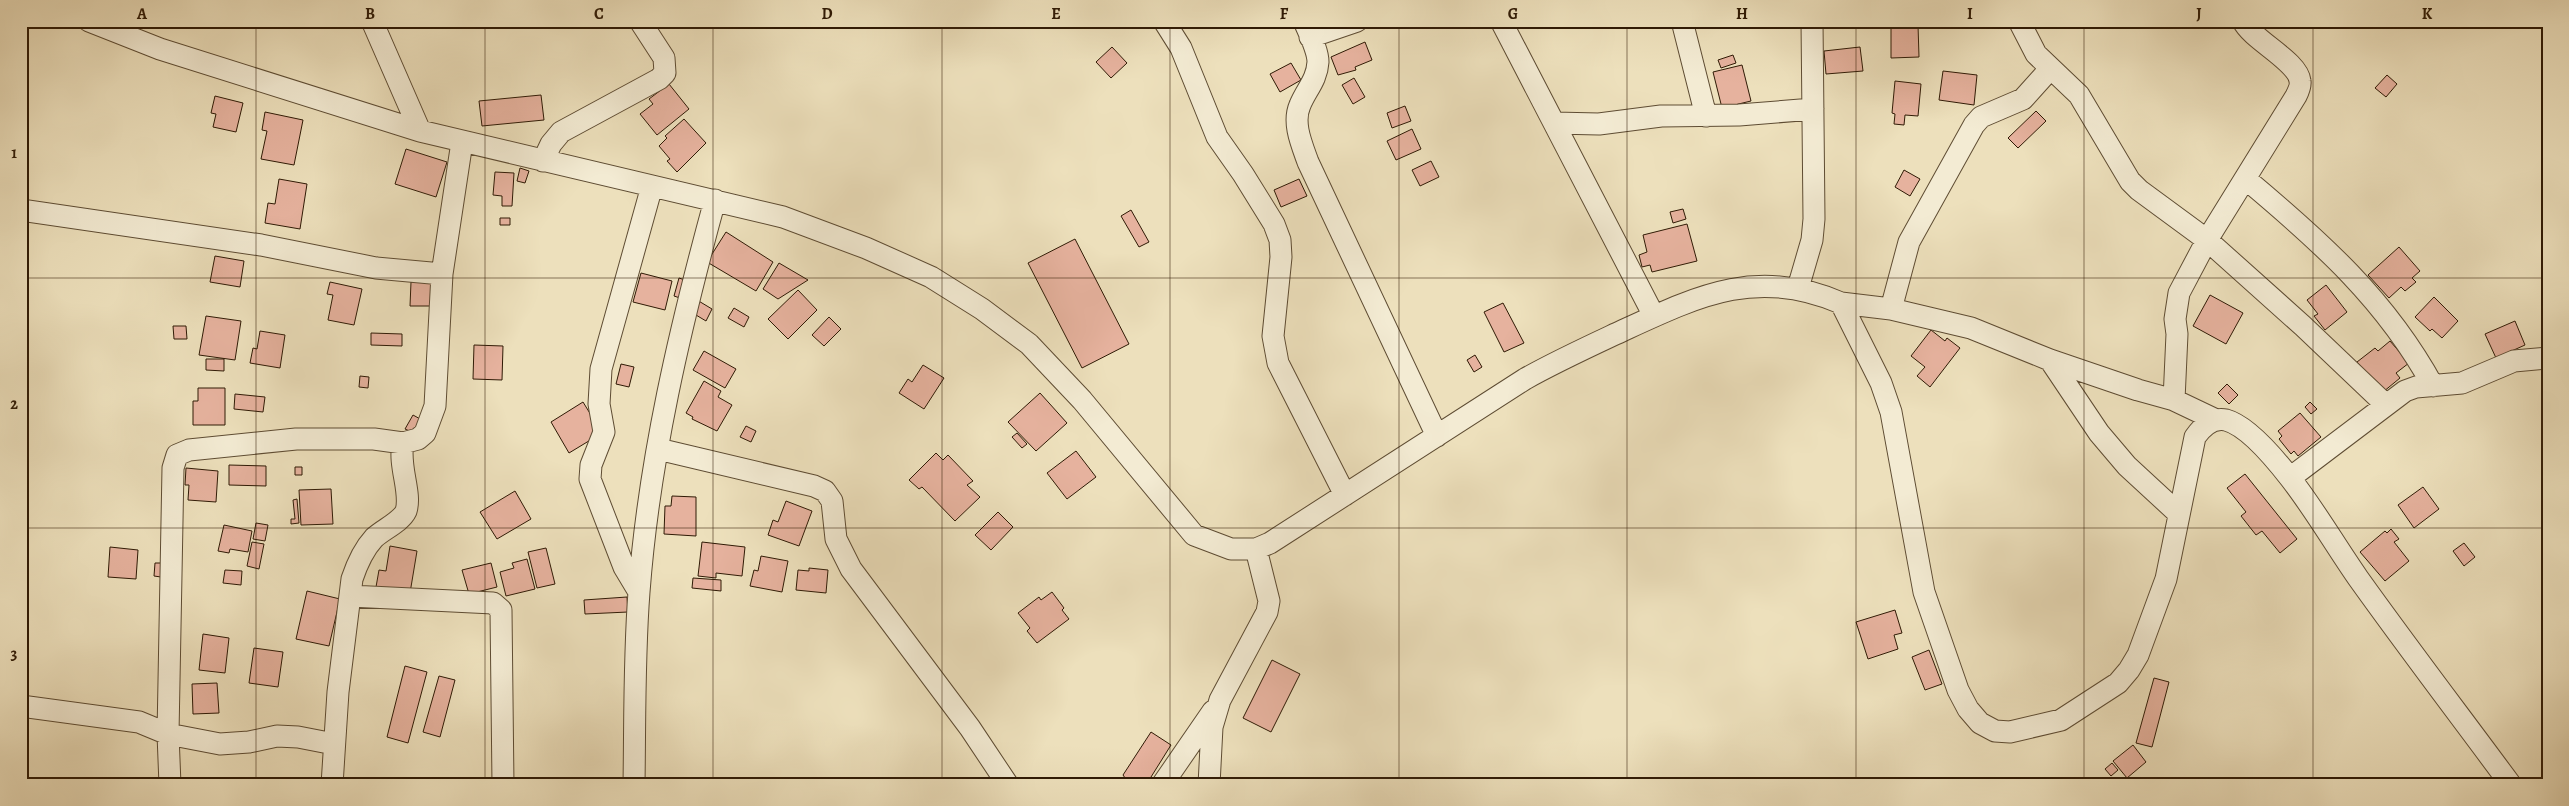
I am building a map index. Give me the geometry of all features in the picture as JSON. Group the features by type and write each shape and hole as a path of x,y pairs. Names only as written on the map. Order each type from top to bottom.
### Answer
{"street":[{"path":"89,21 160,49 420,131 783,217 866,248 931,277 982,309 1029,344 1082,400 1194,535 1231,549 1256,549 1270,543 1555,362 1654,316 1712,292 1731,288 1763,286 1798,288 1841,303 1891,309 1971,328 2050,360 2138,390 2174,400 2216,420"},
{"path":"372,21 420,131"},
{"path":"543,161 551,144 562,132 659,79 665,73 664,58 640,21"},
{"path":"1164,21 1180,48 1217,137 1244,174 1277,232 1280,240 1281,257 1273,336 1278,363 1345,495"},
{"path":"1357,21 1307,29 1318,59 1317,71 1310,89 1300,105 1298,133 1308,162 1437,436"},
{"path":"1501,21 1654,316"},
{"path":"1682,21 1706,116"},
{"path":"1798,288 1812,240 1814,219 1812,21"},
{"path":"2019,21 2036,54 2079,95 2130,181 2139,190 2207,240 2303,326 2385,404"},
{"path":"2174,400 2178,334 2175,319 2179,293 2207,240 2247,180 2296,96 2300,80 2277,52 2250,32 2242,21"},
{"path":"1891,309 1909,242 1974,125 1981,117 2023,99 2050,69"},
{"path":"1554,123 1599,124 1661,116 1706,116 1813,109"},
{"path":"170,785 168,734 173,468 177,455 189,450 296,439 374,440 403,443 418,439 425,433 435,406 442,274 462,142"},
{"path":"2247,180 2330,251 2376,302 2413,349 2433,386"},
{"path":"639,592 624,567 589,472 604,432 599,404 601,369 652,186"},
{"path":"634,785 639,592 658,449 683,319 715,200"},
{"path":"21,210 261,245 376,268 442,274"},
{"path":"1841,303 1881,383 1892,412 1924,592 1958,690 1968,709 1980,723 1994,731 2010,732 2062,720 2118,683 2138,655 2166,579 2195,437 2203,426 2216,420 2226,420 2240,427 2256,440 2290,478 2350,567 2511,785"},
{"path":"2290,478 2385,404 2406,391 2470,381 2514,361 2548,358"},
{"path":"2050,360 2099,433 2127,466 2179,514"},
{"path":"332,785 334,744 352,579 363,554 374,538 405,514 408,503 400,455 403,443"},
{"path":"658,449 814,486 825,491 832,501 836,538 851,569 970,728 1008,785"},
{"path":"1162,785 1220,700 1267,612 1269,601 1256,549"},
{"path":"350,596 493,603 501,610 503,785"},
{"path":"1209,785 1212,727 1220,700"},
{"path":"21,706 139,722 168,734 220,744 249,742 277,736 298,737 334,744"}],"building":[{"path":"1891,25 1918,25 1919,57 1891,58"},
{"path":"1365,42 1372,60 1355,67 1356,70 1338,75 1331,57"},
{"path":"1112,47 1127,63 1111,78 1096,62"},
{"path":"1860,47 1863,71 1826,74 1824,51"},
{"path":"1733,55 1736,63 1721,68 1718,60"},
{"path":"1291,63 1301,80 1280,92 1270,74"},
{"path":"1742,65 1751,101 1722,108 1713,72"},
{"path":"1943,71 1977,75 1974,105 1939,100"},
{"path":"2387,75 2397,84 2386,97 2375,88"},
{"path":"1354,78 1365,97 1353,104 1342,85"},
{"path":"1895,81 1921,84 1918,116 1905,115 1904,125 1894,124 1895,114 1892,113"},
{"path":"669,84 689,109 657,135 640,114 653,104 649,99"},
{"path":"541,95 544,120 482,126 479,101"},
{"path":"215,96 243,103 236,132 213,127 216,114 211,113"},
{"path":"1405,106 1411,121 1392,128 1387,113"},
{"path":"2036,111 2046,121 2018,148 2008,138"},
{"path":"265,112 303,120 294,165 261,159 267,131 262,130"},
{"path":"684,119 706,143 677,172 667,161 670,159 659,146 667,138 665,136"},
{"path":"1412,129 1421,149 1396,160 1387,141"},
{"path":"406,149 447,162 436,197 395,184"},
{"path":"1431,161 1439,177 1420,186 1412,170"},
{"path":"520,168 529,171 525,183 517,181"},
{"path":"1904,170 1920,179 1910,196 1895,187"},
{"path":"495,172 514,173 512,206 502,206 502,196 493,195"},
{"path":"279,179 307,184 300,229 265,223 268,203 275,204"},
{"path":"1299,179 1307,196 1281,207 1274,190"},
{"path":"1683,209 1686,219 1673,223 1670,212"},
{"path":"1131,210 1149,242 1139,247 1121,216"},
{"path":"500,218 510,218 510,225 500,225"},
{"path":"1687,224 1697,261 1652,272 1650,265 1642,267 1639,255 1647,252 1643,235"},
{"path":"726,232 773,262 756,291 707,262"},
{"path":"1075,239 1129,344 1082,368 1028,263"},
{"path":"2399,247 2420,271 2412,278 2416,282 2405,291 2401,287 2389,298 2368,275"},
{"path":"215,256 244,261 240,287 210,282"},
{"path":"779,263 808,280 778,299 763,289"},
{"path":"641,273 672,281 665,310 633,302"},
{"path":"679,278 688,281 683,299 674,296"},
{"path":"330,282 362,289 354,325 328,320 333,295 327,294"},
{"path":"411,282 433,282 433,306 410,306"},
{"path":"2326,285 2347,312 2325,330 2314,316 2318,314 2307,300"},
{"path":"798,290 817,310 788,339 768,319"},
{"path":"2210,295 2243,313 2226,344 2193,326"},
{"path":"2434,297 2458,321 2442,338 2432,329 2430,331 2415,317"},
{"path":"697,300 712,309 706,321 691,312"},
{"path":"1503,303 1524,343 1504,352 1484,312"},
{"path":"734,308 749,317 744,327 728,318"},
{"path":"206,316 241,321 235,360 199,355"},
{"path":"829,317 841,329 824,346 812,335"},
{"path":"2515,321 2525,345 2496,358 2485,334"},
{"path":"173,326 186,326 187,339 174,339"},
{"path":"1931,330 1945,341 1947,338 1960,348 1930,387 1917,376 1925,367 1911,356"},
{"path":"260,331 285,335 280,368 250,363 253,348 257,349"},
{"path":"371,333 402,334 402,346 371,345"},
{"path":"2390,341 2409,363 2396,373 2400,378 2383,392 2357,362 2375,348 2378,351"},
{"path":"474,345 503,346 502,380 473,379"},
{"path":"704,351 736,369 725,388 693,370"},
{"path":"1475,355 1482,367 1474,372 1467,360"},
{"path":"206,359 224,359 224,371 206,370"},
{"path":"621,364 634,367 629,387 616,384"},
{"path":"923,365 944,378 924,409 899,393 908,379 912,382"},
{"path":"360,376 369,377 368,388 359,387"},
{"path":"704,381 721,391 718,397 732,405 717,431 692,419 693,417 686,413"},
{"path":"2227,384 2238,395 2229,404 2218,393"},
{"path":"198,388 225,388 225,425 193,425 193,401 198,401"},
{"path":"1040,393 1067,423 1036,451 1008,422"},
{"path":"235,394 265,397 263,412 234,409"},
{"path":"583,402 602,433 569,453 551,422"},
{"path":"2310,402 2317,409 2311,414 2305,407"},
{"path":"2300,413 2321,437 2298,456 2294,451 2291,454 2279,439 2282,436 2278,431"},
{"path":"413,415 422,420 414,433 405,429"},
{"path":"746,426 756,431 751,442 740,437"},
{"path":"1017,433 1027,444 1022,448 1012,437"},
{"path":"1076,451 1096,477 1067,499 1047,473"},
{"path":"936,453 943,460 948,455 973,481 967,485 980,497 955,521 922,487 919,489 909,480"},
{"path":"229,465 266,466 266,486 229,485"},
{"path":"295,467 302,467 302,475 295,475"},
{"path":"186,468 218,471 216,502 188,500 189,485 185,485"},
{"path":"2245,474 2297,539 2280,553 2262,531 2256,535 2241,516 2246,512 2227,488"},
{"path":"2423,487 2439,509 2414,528 2398,505"},
{"path":"331,489 333,524 301,525 299,490"},
{"path":"515,491 531,519 497,539 480,512"},
{"path":"672,496 696,497 696,536 664,534 665,506 671,506"},
{"path":"297,499 299,523 291,524 291,519 295,519 293,500"},
{"path":"786,501 812,511 799,546 768,535 773,520 778,522"},
{"path":"998,512 1013,527 991,550 975,535"},
{"path":"256,523 268,525 265,541 253,539"},
{"path":"224,525 252,531 248,552 230,549 229,553 218,551"},
{"path":"2391,529 2399,539 2394,542 2409,561 2385,581 2360,552 2385,531 2387,533"},
{"path":"252,542 264,544 259,569 247,566"},
{"path":"702,542 745,547 742,576 716,573 716,578 698,576"},
{"path":"2464,543 2475,557 2464,566 2453,551"},
{"path":"390,546 417,551 410,593 376,587 379,570 386,571"},
{"path":"110,547 138,550 136,579 108,577"},
{"path":"546,548 555,584 537,588 528,552"},
{"path":"761,556 788,561 782,592 750,586 754,570 758,571"},
{"path":"527,559 535,589 506,596 500,572 514,568 512,563"},
{"path":"155,563 162,563 161,577 154,576"},
{"path":"491,563 497,587 469,594 462,570"},
{"path":"809,568 828,570 826,593 796,590 798,570 809,571"},
{"path":"225,570 242,571 241,585 223,583"},
{"path":"693,578 721,580 721,591 692,588"},
{"path":"307,591 340,599 329,646 296,639"},
{"path":"1052,592 1064,608 1062,610 1069,619 1037,643 1027,631 1030,628 1018,613 1039,597 1041,600"},
{"path":"627,597 628,612 585,614 584,600"},
{"path":"1895,610 1902,633 1894,635 1898,649 1868,659 1856,622"},
{"path":"203,634 229,638 225,673 199,670"},
{"path":"254,648 283,652 278,687 249,683"},
{"path":"1929,650 1942,684 1925,690 1912,657"},
{"path":"1272,660 1300,674 1271,732 1243,718"},
{"path":"405,666 427,672 408,743 387,737"},
{"path":"439,676 455,680 440,737 423,732"},
{"path":"2154,678 2169,682 2152,747 2136,743"},
{"path":"217,683 219,713 193,714 192,684"},
{"path":"1151,732 1171,745 1146,785 1130,785 1123,775"},
{"path":"2133,745 2146,762 2127,778 2113,761"},
{"path":"2112,763 2118,770 2111,776 2105,769"}]}
